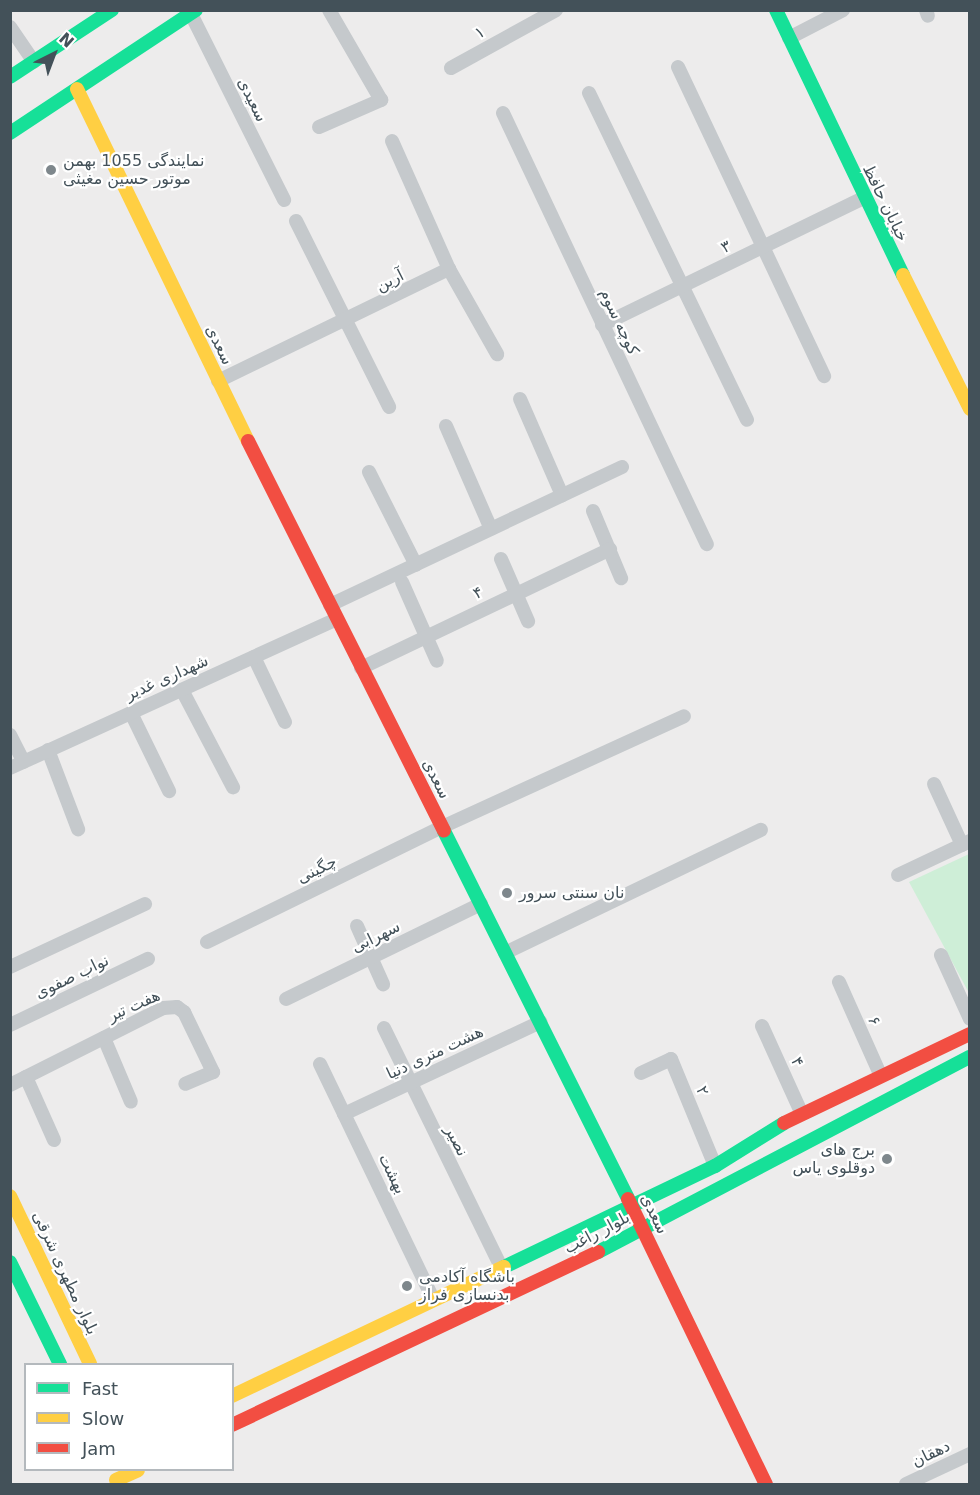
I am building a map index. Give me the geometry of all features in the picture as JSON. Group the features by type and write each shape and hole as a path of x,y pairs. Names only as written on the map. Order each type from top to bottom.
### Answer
{"street":[{"path":"10,77 112,10"},
{"path":"319,127 381,100 329,10"},
{"name":"۱","path":"451,68 556,10"},
{"name":"خیابان حافظ","path":"776,10 864,198 969,409"},
{"path":"789,38 843,10"},
{"path":"12,130 194,12"},
{"name":"سعیدی","path":"194,12 284,200"},
{"path":"10,27 34,62"},
{"path":"678,67 765,246 824,376"},
{"name":"سعدی","path":"77,89 218,381 632,1206 766,1485"},
{"path":"589,93 747,420"},
{"name":"کوچه سوم","path":"503,113 708,544"},
{"path":"392,141 449,269 497,354"},
{"name":"۳","path":"602,325 864,198"},
{"path":"296,220 389,407"},
{"name":"آرین","path":"218,381 449,269"},
{"path":"520,399 562,495"},
{"path":"446,426 491,529"},
{"path":"330,605 622,467"},
{"path":"369,472 416,565"},
{"path":"593,511 621,578"},
{"name":"۴","path":"361,668 610,549"},
{"path":"501,559 528,621"},
{"path":"402,582 437,661"},
{"name":"شهداری غدیر","path":"10,768 337,619"},
{"path":"254,657 285,722"},
{"path":"182,690 233,788"},
{"path":"131,712 169,791"},
{"name":"چگینی","path":"207,942 442,827 684,716"},
{"path":"10,735 24,762"},
{"path":"48,750 78,828"},
{"path":"898,875 966,843 934,784"},
{"path":"505,953 761,830"},
{"path":"10,967 145,904"},
{"name":"سهرابی","path":"286,999 481,904"},
{"path":"357,926 383,984"},
{"path":"941,955 969,1019"},
{"name":"نواب صفوی","path":"10,1025 148,960"},
{"name":"۶","path":"838,982 880,1074"},
{"name":"هفت تیر","path":"10,1085 163,1008 177,1007 184,1012 213,1072 185,1084"},
{"name":"هشت متری دنیا","path":"344,1114 540,1022"},
{"name":"۴","path":"762,1026 801,1112"},
{"name":"نصیر","path":"384,1028 408,1084 501,1267"},
{"name":"بلوار راغب","path":"234,1394 715,1166 801,1112 969,1034"},
{"path":"104,1038 132,1102"},
{"name":"بلوار راغب","path":"234,1424 562,1271 969,1057"},
{"name":"۲","path":"641,1073 671,1059 715,1166"},
{"name":"بهشت","path":"320,1064 433,1299"},
{"path":"26,1077 54,1140"},
{"name":"بلوار مطهری شرقی","path":"10,1196 89,1363"},
{"path":"10,1262 59,1363"},
{"name":"دهقان","path":"906,1485 969,1454"},
{"path":"115,1478 137,1471"},
{"path":"141,1471 149,1485"}],"green space":[{"path":"969,854 969,993 909,882"}],"traffic: fast":[{"path":"10,77 112,10"},
{"path":"10,133 196,10"},
{"path":"776,10 903,275"},
{"path":"444,831 628,1199"},
{"path":"598,1252 970,1057"},
{"path":"504,1267 715,1166 784,1123"},
{"path":"10,1262 60,1363"}],"traffic: slow":[{"path":"77,89 248,441"},
{"path":"903,275 970,409"},
{"path":"10,1196 90,1363"},
{"path":"234,1395 504,1267"},
{"path":"116,1480 136,1471"}],"traffic: jam":[{"path":"248,441 444,831"},
{"path":"784,1123 970,1034"},
{"path":"628,1199 766,1484"},
{"path":"234,1424 598,1252"}],"place":[{"name":"نمایندگی 1055 بهمن موتور حسین مغیثی","path":"51,170"},
{"name":"نان سنتی سرور","path":"507,893"},
{"name":"برج های دوقلوی یاس","path":"887,1159"},
{"name":"باشگاه آکادمی بدنسازی فراز","path":"407,1286"}]}
